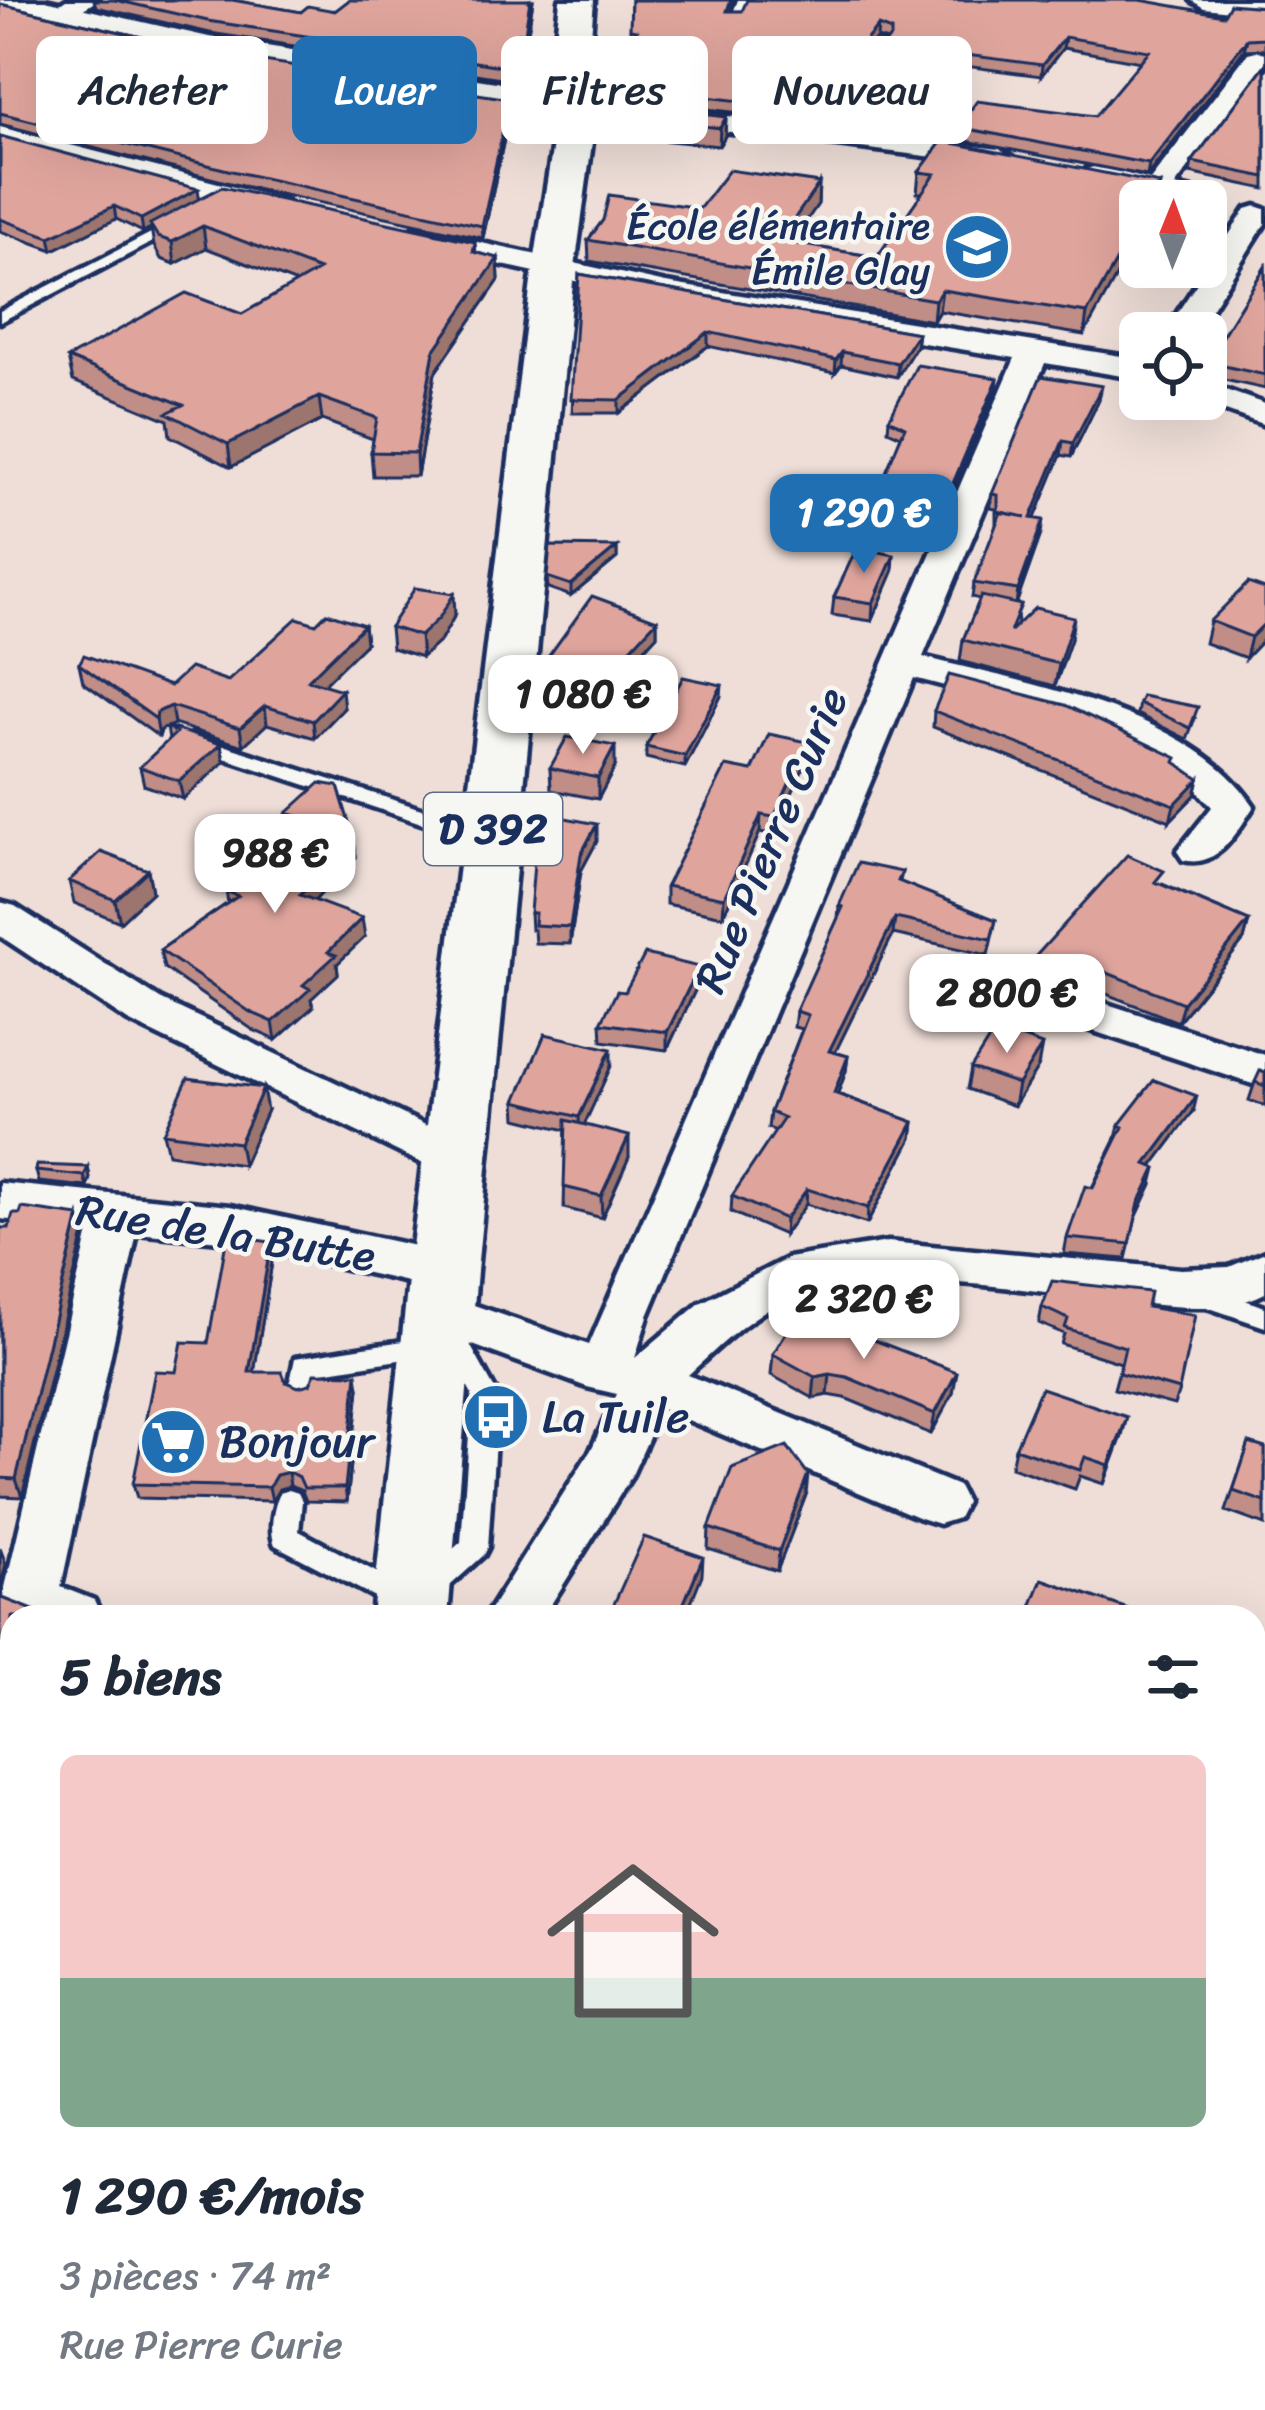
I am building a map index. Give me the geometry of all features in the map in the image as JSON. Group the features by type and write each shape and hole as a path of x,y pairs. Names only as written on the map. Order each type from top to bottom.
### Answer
{"main road":[{"path":"0,0 71,7 250,55 501,94"},
{"name":"D 392","path":"574,36 578,0"},
{"name":"D 392","path":"410,1605 554,267 572,144"}],"street":[{"path":"1204,0 1265,8"},
{"path":"1164,180 1257,59"},
{"path":"0,135 220,201 299,212"},
{"path":"901,144 1026,161"},
{"path":"1075,171 1119,181"},
{"path":"1195,312 1261,216 1227,207"},
{"path":"392,233 666,292 1119,363"},
{"name":"Rue Pierre Curie","path":"627,1377 622,1316 1035,349"},
{"path":"1227,401 1265,415"},
{"path":"902,663 1078,709 1194,763 1234,806 1198,851"},
{"path":"0,916 145,1010 457,1160"},
{"path":"1066,1006 1265,1072"},
{"path":"42,1605 29,1600 118,1210"},
{"name":"Rue de la Butte","path":"3,1211 118,1210 230,1224 939,1502"},
{"path":"521,1605 612,1462 627,1377 788,1276 888,1261 1181,1288 1236,1286 1265,1271"}],"lane":[{"path":"734,16 744,0"},
{"path":"0,317 189,217"},
{"path":"173,734 492,839"},
{"path":"1181,1288 1265,1318"},
{"path":"302,1387 304,1365 439,1309"},
{"path":"289,1501 285,1537 401,1605"}],"building":[{"path":"115,0 232,0 301,12 308,6 335,11 349,0 530,0 525,33 501,36 501,66 477,62 477,36 306,36"},
{"path":"631,0 731,0 727,11 742,11 747,0 1140,0 1224,15 1230,4 1265,7 1265,38 1247,39 1149,164 972,130 972,108 977,101 1095,116 1149,51 1065,37 1042,65 972,56 972,36 891,36 891,31 878,26 869,36 732,36 732,100 708,97 708,36 632,36 637,30 630,29"},
{"path":"0,4 137,36 36,36 36,122 0,113"},
{"path":"268,62 292,65 292,144 477,144 477,94 501,98 501,140 482,226 124,144 268,144"},
{"path":"1265,65 1265,177 1192,162"},
{"path":"708,115 726,117 720,128 708,127"},
{"path":"0,136 198,189 141,219 114,206 50,237 0,219"},
{"path":"940,144 957,144 1140,180 1119,180 1119,257 1087,313 942,290 935,300 588,240 603,220 609,195 700,208 729,170 819,183 779,241 877,257 935,174 919,172"},
{"path":"222,187 475,242 473,252 498,258 434,351 416,453 371,452 377,418 319,397 228,444 167,413 183,405 68,358 186,293 242,314 319,270 203,226 172,242 158,237 150,224"},
{"path":"1265,267 1265,375 1227,367 1227,328"},
{"path":"579,274 918,333 898,363 842,352 836,360 708,332 619,400 571,399"},
{"path":"917,365 998,378 950,490 869,512 905,427 889,419"},
{"path":"1041,376 1102,386 1073,443 1063,441 1031,518 1043,520 1018,590 974,583 1001,513 998,495 992,494"},
{"path":"550,546 617,547 571,585 547,577"},
{"path":"857,547 894,555 873,603 834,597"},
{"path":"1248,583 1265,589 1265,623 1251,637 1210,621"},
{"path":"415,588 454,594 420,636 390,627"},
{"path":"592,596 657,620 583,700 544,687 567,661 548,657"},
{"path":"981,596 1021,605 1010,632 1035,608 1074,617 1059,664 963,640"},
{"path":"327,613 364,625 308,680 342,690 313,721 265,706 240,728 171,706 157,712 156,719 79,664 84,655 170,686 190,668 228,681 297,618 316,624"},
{"path":"949,675 1065,705 1177,758 1175,762 1199,779 1174,805 934,711"},
{"path":"683,677 722,685 685,756 646,747"},
{"path":"1142,696 1198,707 1190,728 1139,703"},
{"path":"166,726 221,744 179,781 140,767 176,733"},
{"path":"769,734 808,742 774,817 761,815 724,898 666,886 726,766 752,771"},
{"path":"567,737 615,746 598,778 550,768"},
{"path":"320,783 338,786 354,839 300,895 362,918 328,952 336,955 303,985 310,989 273,1022 250,1012 160,950 238,896 226,891 303,818 287,813"},
{"path":"560,817 597,824 581,854 570,927 534,925 535,913 530,913 534,863"},
{"path":"101,852 148,870 115,900 69,881"},
{"path":"1127,855 1164,871 1155,882 1249,921 1183,1003 1085,964 1080,970 1064,969 1035,957"},
{"path":"858,863 902,872 898,881 996,920 991,939 895,918 829,1051 848,1056 834,1093 914,1122 868,1208 807,1189 785,1219 732,1196 784,1118 770,1112 808,1015 796,1011"},
{"path":"645,954 699,967 667,1032 601,1023 617,991 625,992"},
{"path":"1014,962 1060,978 1049,982 1038,1015 990,997"},
{"path":"996,1028 1042,1045 1018,1084 971,1068"},
{"path":"545,1034 611,1049 579,1117 516,1101"},
{"path":"1260,1071 1265,1073 1265,1086 1255,1082"},
{"path":"188,1078 263,1088 239,1143 163,1133"},
{"path":"1154,1080 1197,1096 1146,1164 1156,1168 1139,1203 1130,1244 1067,1238 1085,1186 1093,1188 1123,1127 1119,1125"},
{"path":"566,1120 629,1136 601,1196 564,1187"},
{"path":"37,1165 88,1167 84,1176 36,1171"},
{"path":"22,1208 79,1216 16,1479 0,1478 0,1228 9,1228 13,1214 20,1214"},
{"path":"227,1236 271,1242 249,1372 282,1372 286,1382 298,1387 310,1384 315,1373 357,1374 345,1488 304,1488 299,1477 288,1472 276,1475 269,1487 133,1484 155,1371 176,1372 182,1342 208,1343"},
{"path":"1052,1281 1150,1292 1147,1307 1195,1315 1179,1390 1119,1373 1125,1347 1065,1328 1068,1319 1042,1307"},
{"path":"799,1311 957,1372 935,1414 847,1377 815,1377 773,1354"},
{"path":"1041,1388 1127,1417 1109,1465 1085,1457 1080,1470 1015,1448"},
{"path":"1249,1443 1265,1448 1265,1502 1233,1491"},
{"path":"787,1446 808,1474 779,1551 709,1528 732,1468"},
{"path":"644,1537 703,1557 683,1605 613,1605"},
{"path":"1042,1579 1117,1605 1032,1605"}],"place":[{"name":"École élémentaire Émile Glay","path":"977,247"},
{"name":"La Tuile","path":"496,1417"},
{"name":"Bonjour","path":"173,1442"}]}
